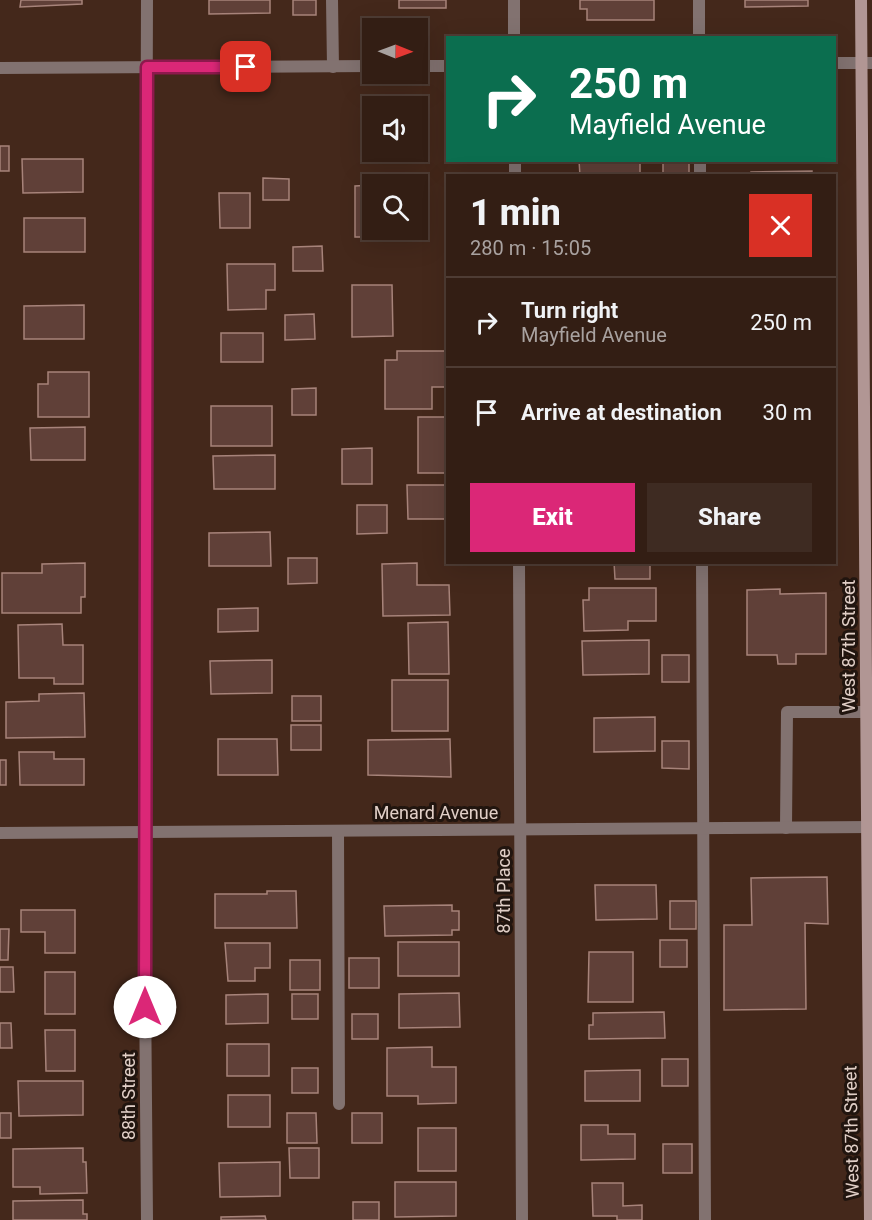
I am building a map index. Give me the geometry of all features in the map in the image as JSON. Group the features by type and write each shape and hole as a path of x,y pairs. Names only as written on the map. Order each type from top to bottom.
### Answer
{"main road":[{"name":"West 87th Street","path":"861,0 867,63 870,1220"}],"street":[{"name":"88th Street","path":"147,0 144,832 147,1220"},
{"path":"332,0 333,67"},
{"path":"514,0 514,36"},
{"path":"699,0 699,36"},
{"path":"836,63 867,63"},
{"path":"0,69 362,66"},
{"path":"428,66 446,66"},
{"name":"87th Place","path":"519,564 522,1220"},
{"path":"702,564 705,1220"},
{"path":"786,828 787,712 867,712"},
{"name":"Menard Avenue","path":"0,833 870,827"},
{"path":"338,831 339,1104"}],"building":[{"path":"21,0 82,0 82,4 20,7"},
{"path":"209,0 270,0 270,13 209,14"},
{"path":"293,0 316,0 316,15 293,15"},
{"path":"399,0 446,0 446,8 399,8"},
{"path":"580,0 654,0 654,20 587,20 587,9 580,9"},
{"path":"745,0 808,0 808,6 745,7"},
{"path":"0,146 9,146 9,171 0,171"},
{"path":"22,159 83,159 83,192 23,193"},
{"path":"579,162 640,162 640,174 580,174"},
{"path":"663,162 689,162 689,174 663,174"},
{"path":"812,171 812,174 751,174 751,172"},
{"path":"263,178 289,179 289,200 263,200"},
{"path":"355,186 362,186 362,237 355,237"},
{"path":"219,193 250,193 250,228 220,228"},
{"path":"24,218 85,218 85,252 24,252"},
{"path":"322,246 323,271 293,271 293,247"},
{"path":"227,264 275,264 275,290 266,290 266,309 228,310"},
{"path":"352,285 392,285 393,336 352,337"},
{"path":"84,305 84,339 24,339 24,306"},
{"path":"314,314 315,339 285,340 285,315"},
{"path":"221,333 263,333 263,362 221,362"},
{"path":"397,351 446,351 446,387 432,387 432,409 385,409 385,360 397,360"},
{"path":"48,372 89,372 89,417 38,417 38,384 48,384"},
{"path":"316,388 316,415 292,415 292,389"},
{"path":"211,406 272,406 272,446 211,446"},
{"path":"418,417 446,417 446,473 418,473"},
{"path":"85,427 85,460 31,460 30,428"},
{"path":"372,448 372,484 342,484 342,449"},
{"path":"275,455 275,489 214,489 213,456"},
{"path":"407,485 446,485 446,519 408,519"},
{"path":"357,505 387,505 387,533 357,534"},
{"path":"270,532 271,566 209,566 209,533"},
{"path":"288,558 317,558 317,583 288,584"},
{"path":"85,563 85,597 81,597 81,613 2,613 2,573 42,573 42,564"},
{"path":"417,563 417,585 449,585 450,615 383,616 382,564"},
{"path":"614,564 650,564 650,579 615,579"},
{"path":"589,588 656,588 656,621 628,621 628,630 584,631 583,600 589,600"},
{"path":"780,589 780,594 826,593 826,654 796,654 796,664 778,664 777,655 747,655 747,590"},
{"path":"258,608 258,631 218,632 218,609"},
{"path":"448,622 449,674 409,674 408,623"},
{"path":"62,624 63,645 83,645 83,684 54,684 54,678 19,678 18,625"},
{"path":"649,640 649,674 583,675 582,641"},
{"path":"662,655 689,655 689,682 662,682"},
{"path":"272,660 272,693 211,694 210,661"},
{"path":"392,680 448,680 448,731 392,731"},
{"path":"84,693 85,737 6,738 6,702 39,701 39,694"},
{"path":"292,696 321,696 321,721 292,721"},
{"path":"655,717 655,751 594,752 594,718"},
{"path":"291,725 321,725 321,750 291,750"},
{"path":"218,739 277,739 278,775 218,775"},
{"path":"450,739 451,777 368,775 368,740"},
{"path":"662,741 689,741 689,769 662,768"},
{"path":"19,752 54,752 54,759 84,759 84,785 20,785"},
{"path":"0,760 6,760 6,785 0,785"},
{"path":"827,877 828,924 805,923 806,1009 724,1010 724,925 752,925 751,878"},
{"path":"595,885 656,885 657,919 596,920"},
{"path":"267,891 296,891 297,928 215,928 215,894 267,894"},
{"path":"670,901 696,901 696,929 670,929"},
{"path":"452,905 452,911 459,911 459,930 452,930 452,935 385,936 384,906"},
{"path":"21,910 75,910 75,953 45,953 45,932 21,932"},
{"path":"0,929 9,929 8,960 0,960"},
{"path":"660,940 687,940 687,967 660,967"},
{"path":"398,942 459,942 459,976 398,976"},
{"path":"225,943 270,943 270,968 255,968 255,981 228,981"},
{"path":"589,952 633,952 633,1002 588,1002"},
{"path":"349,958 379,958 379,988 349,988"},
{"path":"290,960 320,960 320,990 290,990"},
{"path":"0,967 13,967 14,992 0,992"},
{"path":"45,972 75,972 75,1014 45,1014"},
{"path":"459,993 460,1027 399,1028 399,994"},
{"path":"268,994 268,1023 226,1024 226,995"},
{"path":"292,994 318,994 318,1019 292,1019"},
{"path":"664,1012 665,1038 589,1039 589,1025 593,1025 593,1013"},
{"path":"352,1014 378,1014 378,1039 352,1039"},
{"path":"0,1023 11,1023 12,1048 0,1048"},
{"path":"45,1030 75,1030 75,1071 46,1071"},
{"path":"227,1044 269,1044 269,1076 227,1076"},
{"path":"432,1047 432,1067 456,1067 456,1103 418,1104 418,1096 387,1096 387,1048"},
{"path":"662,1059 688,1059 688,1086 662,1086"},
{"path":"292,1068 318,1068 318,1093 292,1093"},
{"path":"640,1070 640,1101 585,1101 585,1071"},
{"path":"18,1081 83,1081 83,1115 19,1116"},
{"path":"228,1095 270,1095 270,1127 228,1127"},
{"path":"0,1113 11,1113 11,1138 0,1138"},
{"path":"287,1113 316,1113 317,1143 287,1143"},
{"path":"352,1113 382,1113 382,1143 352,1143"},
{"path":"581,1125 608,1125 608,1134 635,1134 635,1159 581,1160"},
{"path":"418,1128 456,1128 456,1171 418,1171"},
{"path":"663,1144 692,1144 692,1173 663,1173"},
{"path":"83,1148 87,1193 40,1194 40,1187 13,1187 13,1149"},
{"path":"289,1148 319,1148 319,1178 290,1178"},
{"path":"280,1162 280,1196 220,1197 219,1163"},
{"path":"395,1182 456,1182 456,1216 395,1217"},
{"path":"592,1183 623,1183 623,1206 642,1205 642,1220 617,1220 617,1216 593,1216"},
{"path":"83,1200 83,1214 87,1214 87,1220 13,1220 13,1201"},
{"path":"353,1202 379,1202 379,1220 353,1220"},
{"path":"265,1216 266,1220 221,1220 221,1217"}],"route":[{"path":"145,1007 147,67 246,67"}]}
